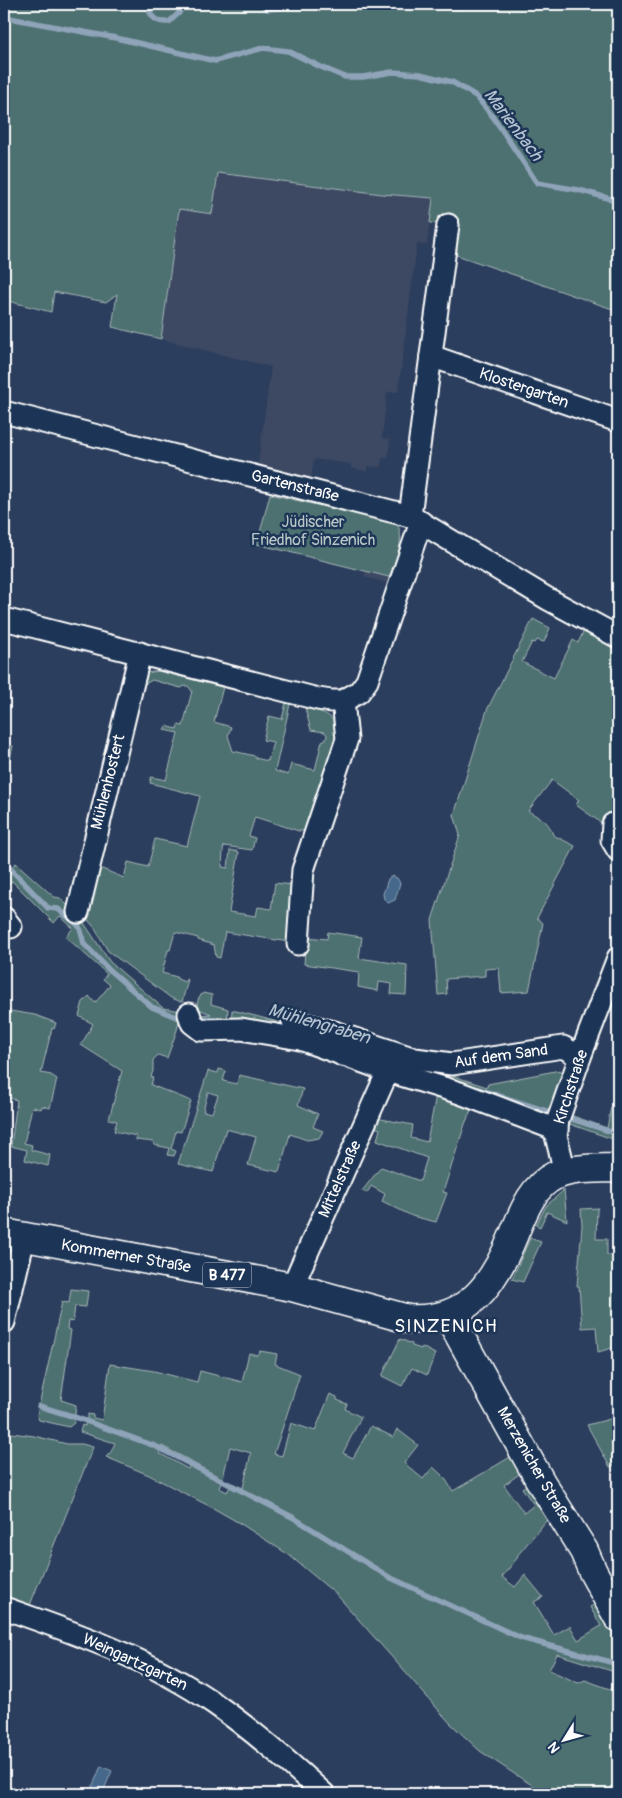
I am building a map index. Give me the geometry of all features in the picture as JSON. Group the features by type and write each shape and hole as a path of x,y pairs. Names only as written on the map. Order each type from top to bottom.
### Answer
{"main road":[{"name":"Kommerner Straße","path":"14,1236 292,1287 408,1319 427,1319 448,1315 465,1306 484,1289 501,1264 524,1210 544,1183 554,1176 565,1172 618,1168"},
{"name":"Merzenicher Straße","path":"448,1315 542,1484 584,1551 593,1572 618,1617"}],"street":[{"path":"4,619 318,699 343,701 359,692 367,681 415,519 431,356 448,225"},
{"name":"Klostergarten","path":"431,356 618,421"},
{"name":"Gartenstraße","path":"4,412 415,519 548,599 618,637"},
{"name":"Mühlenhostert","path":"78,912 140,653"},
{"path":"298,944 303,870 347,739 343,701"},
{"path":"613,824 612,840 618,850"},
{"name":"Kirchstraße","path":"565,1172 556,1136 559,1121 580,1057 610,1004 618,958"},
{"name":"Auf dem Sand","path":"190,1019 201,1030 241,1029 338,1043 416,1059 452,1064 563,1047 580,1057"},
{"name":"Auf dem Sand","path":"292,1021 338,1043 388,1072 559,1121"},
{"name":"Mittelstraße","path":"292,1287 388,1072"},
{"path":"4,1322 14,1236"},
{"name":"Weingartzgarten","path":"4,1608 110,1648 186,1685 233,1716 274,1748 324,1794"}],"shaded area":[{"path":"218,173 382,194 433,198 427,245 417,244 398,392 387,392 382,438 390,439 388,458 382,458 381,467 367,466 367,471 351,468 351,464 314,459 311,478 258,464 271,367 161,339 179,209"},
{"path":"366,571 389,577 387,583 364,577"},
{"path":"392,876 397,878 400,883 395,900 388,903 384,899 383,894 388,879"},
{"path":"101,1766 112,1771 102,1794 98,1794 91,1790"}],"green space":[{"path":"4,4 618,4 618,311 451,253 448,225 430,223 433,198 382,194 218,173 212,214 179,209 161,339 112,327 117,294 106,302 54,292 51,312 4,300"},
{"name":"Jüdischer Friedhof Sinzenich","path":"270,494 397,524 400,544 389,577 257,544"},
{"path":"533,619 550,628 544,642 537,640 535,643 532,642 522,662 554,678 573,640 578,643 585,628 618,643 618,811 607,827 576,805 579,800 552,780 528,811 546,822 553,835 575,846 537,918 543,923 529,991 501,993 499,968 485,969 485,976 446,979 447,994 438,995 432,920 460,835 454,815 487,710"},
{"path":"158,671 223,687 214,722 231,727 228,736 233,751 255,756 255,758 268,761 273,742 263,740 269,716 282,719 286,703 290,704 275,771 288,775 291,764 315,770 322,741 326,739 327,735 325,732 311,730 305,708 328,715 334,722 338,735 307,831 299,831 255,817 249,836 255,838 252,850 224,846 223,850 222,867 228,868 230,850 239,852 229,912 256,916 258,907 271,909 275,883 292,885 289,942 225,932 220,958 216,957 214,945 198,940 198,938 175,932 162,973 177,977 177,979 185,982 186,979 188,980 182,1002 171,998 108,951 94,927 83,914 95,866 124,878 128,862 148,867 155,839 187,846 200,796 150,783 151,777 166,780 178,733 164,730 166,726 177,729 178,725 183,726 192,691 188,686 181,688 152,680 139,687 140,681 147,673"},
{"path":"4,743 13,746 4,784"},
{"path":"16,863 54,897 60,898 82,920 110,962 163,1008 181,1011 177,1030 167,1058 158,1055 153,1060 151,1077 153,1078 151,1085 191,1101 181,1132 176,1131 171,1149 176,1151 174,1156 167,1155 169,1148 154,1145 154,1142 136,1140 136,1136 114,1131 117,1121 109,1119 122,1071 81,1045 93,1024 79,1016 83,1002 89,996 95,1003 110,985 103,979 107,974 66,937 73,928 60,916 54,923 12,881 6,886 4,874"},
{"path":"328,932 362,937 359,958 407,965 406,995 391,994 392,984 379,982 378,991 358,987 359,972 304,964 306,937 327,939"},
{"path":"203,993 212,995 211,1004 228,1009 227,1024 203,1026 199,1016 211,1014 196,1008 199,997"},
{"path":"4,1010 35,1015 56,1023 54,1029 52,1028 41,1073 51,1075 57,1079 50,1108 42,1106 41,1109 32,1107 24,1143 32,1145 31,1150 50,1155 48,1166 25,1160 27,1150 11,1146 17,1100 4,1097"},
{"path":"232,1010 290,1025 288,1033 231,1024"},
{"path":"395,1057 487,1087 488,1084 560,1070 562,1072 550,1118 392,1065"},
{"path":"219,1069 226,1071 223,1081 237,1084 239,1075 303,1089 298,1105 318,1114 313,1127 323,1131 319,1138 307,1140 290,1134 279,1172 248,1165 256,1137 226,1129 213,1172 178,1164 208,1071 218,1073","holes":["208,1092 218,1095 212,1113 203,1111"]},
{"path":"436,1095 474,1103 465,1124 443,1192 447,1193 436,1222 412,1216 382,1201 385,1194 371,1186 367,1193 362,1191 381,1167 420,1181 427,1158 377,1140 380,1129 372,1126 376,1118 413,1125 411,1138 427,1142"},
{"path":"611,1107 618,1108 618,1141 567,1123 570,1115 607,1128"},
{"path":"564,1190 567,1221 547,1212 540,1227 536,1225 546,1206"},
{"path":"598,1208 596,1239 607,1239 607,1255 618,1255 618,1354 616,1347 598,1352 596,1327 582,1328 579,1286 577,1286 582,1226 581,1209"},
{"path":"530,1238 541,1242 523,1282 512,1279"},
{"path":"71,1289 88,1291 86,1307 75,1306 73,1322 68,1321 67,1329 71,1330 61,1400 76,1405 74,1423 69,1427 39,1420 37,1415 62,1302 69,1303"},
{"path":"400,1339 412,1344 412,1346 421,1349 422,1347 435,1354 427,1375 412,1368 402,1386 382,1376"},
{"path":"260,1351 277,1354 275,1364 300,1374 274,1454 282,1456 291,1423 315,1431 330,1394 337,1397 337,1400 347,1404 345,1409 361,1417 343,1453 353,1458 371,1426 393,1437 397,1429 418,1445 404,1463 423,1479 433,1467 444,1477 453,1491 512,1456 522,1472 504,1485 524,1513 534,1505 522,1488 530,1483 551,1515 502,1577 515,1587 525,1575 543,1597 534,1602 554,1635 570,1626 578,1640 601,1626 590,1607 601,1601 618,1635 618,1673 557,1654 549,1670 578,1683 585,1680 618,1692 618,1794 546,1794 480,1751 450,1723 337,1595 289,1555 213,1508 149,1475 106,1457 111,1452 115,1443 80,1432 82,1425 85,1426 88,1414 93,1415 93,1418 102,1420 110,1364 154,1371 197,1382 200,1371 242,1382 249,1353 257,1355","holes":["162,1446 191,1461 188,1469 159,1453","230,1447 251,1453 243,1488 232,1483 227,1492 219,1488"]},
{"path":"618,1417 618,1464 610,1467 587,1425"},
{"path":"4,1432 93,1447 30,1605 4,1595"}],"waterway":[{"path":"147,4 154,18 164,22 169,22 179,13 183,4"},
{"path":"261,4 267,9 280,8 286,4"},
{"path":"373,4 381,6 385,4"},
{"path":"446,4 460,7 463,4"},
{"name":"Marienbach","path":"4,17 116,38 215,61 263,48 288,51 345,77 363,77 392,72 420,74 452,82 476,96 494,118 537,183 579,190 618,201"},
{"name":"Mühlengraben","path":"4,862 48,908 58,909 78,925 84,944 108,969 152,1007 176,1017 185,1017"},
{"name":"Mühlengraben","path":"197,1018 220,1019"},
{"name":"Mühlengraben","path":"475,1088 618,1134"},
{"path":"39,1406 155,1446 294,1518 389,1577 521,1638 618,1664"}],"district":[{"name":"SINZENICH","path":"446,1326"}]}
